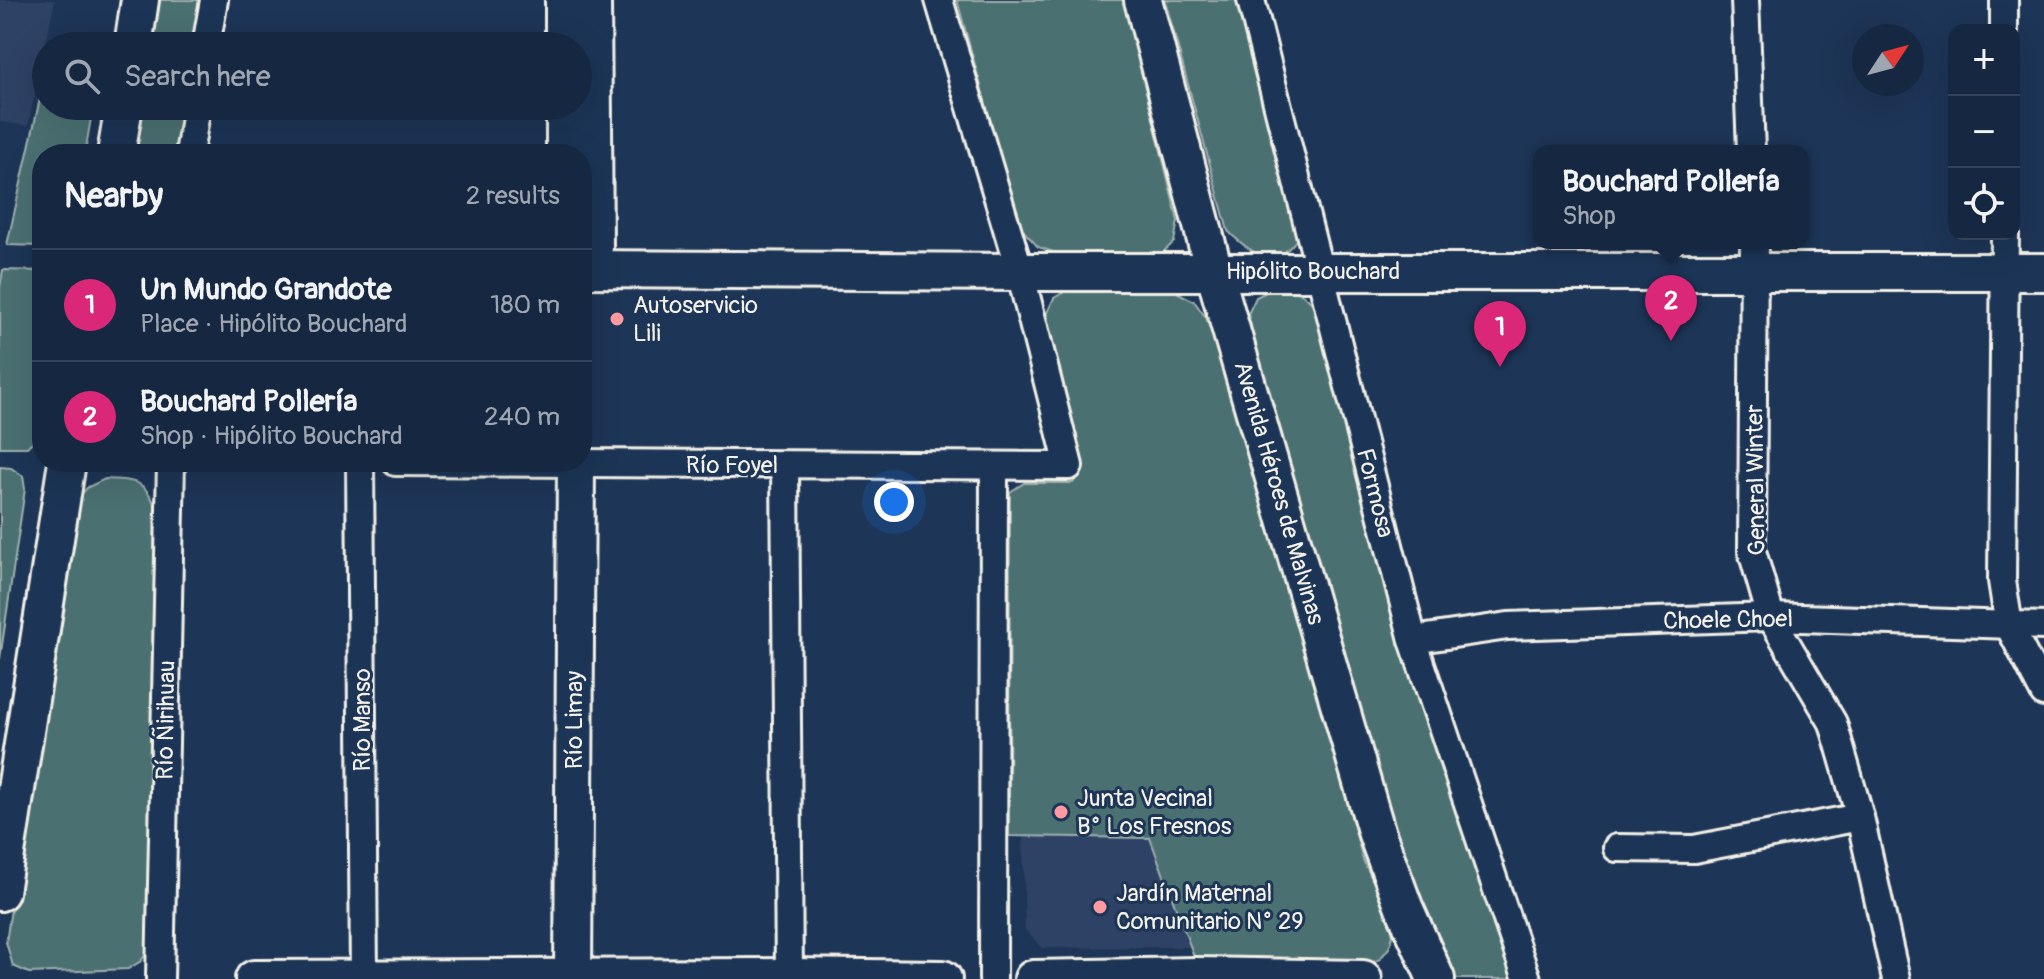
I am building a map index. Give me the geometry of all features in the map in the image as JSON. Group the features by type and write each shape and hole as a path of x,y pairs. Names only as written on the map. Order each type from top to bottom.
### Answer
{"main road":[{"path":"135,32 140,0"},
{"path":"564,0 564,32"},
{"path":"592,0 592,250"},
{"name":"Avenida Héroes de Malvinas","path":"1143,0 1214,271 1377,834 1404,907 1436,979"},
{"path":"118,144 122,120"},
{"path":"565,120 565,144"},
{"name":"Hipólito Bouchard","path":"592,266 1020,272 1319,271 1755,258 2044,272"},
{"path":"0,892 65,472"},
{"name":"Río Limay","path":"573,978 576,472"},
{"path":"254,979 943,979"},
{"path":"1033,979 1363,979"}],"street":[{"path":"208,32 214,0"},
{"path":"939,0 1020,272"},
{"name":"Formosa","path":"1251,0 1413,640 1527,979"},
{"path":"1745,0 1751,145"},
{"path":"2004,0 2004,24"},
{"path":"191,144 195,120"},
{"path":"2005,240 2002,581 2009,626 2044,693"},
{"name":"General Winter","path":"1755,258 1752,551 1771,617 1833,723 1860,817 1896,979"},
{"name":"Río Foyel","path":"592,463 1069,466 1020,272"},
{"path":"785,465 789,978"},
{"path":"993,979 994,466"},
{"name":"Río Ñirihuau","path":"160,979 171,472"},
{"name":"Río Manso","path":"360,472 364,978"},
{"name":"Choele Choel","path":"1413,640 1508,626 1771,617 2044,626"},
{"path":"1617,848 1694,849 1860,817"}],"shaded area":[{"path":"0,0 55,0 48,32 32,32 32,107 28,126 0,122"},
{"name":"Jardín Maternal Comunitario N° 29","path":"1023,836 1150,838 1190,947 1043,948 1025,930"}],"green space":[{"path":"154,0 203,0 198,32 149,32"},
{"path":"957,0 1124,0 1178,221 1174,242 1160,255 1063,255 1038,247 1020,227"},
{"path":"1165,0 1238,0 1298,237 1281,254 1272,256 1254,252 1228,231"},
{"path":"35,120 91,120 87,144 32,144 32,246 7,245"},
{"path":"135,120 185,120 181,144 131,144"},
{"path":"3,270 32,271 32,442 27,447 0,447 0,287"},
{"path":"1169,288 1194,301 1216,332 1363,860 1389,915 1393,935 1389,948 1380,959 1363,967 1195,959 1150,838 1009,836 1010,492 1024,483 1073,483 1083,467 1044,319 1054,298 1070,289"},
{"path":"1275,288 1299,293 1317,310 1519,979 1452,979 1407,874 1289,479 1248,314 1256,297"},
{"path":"0,467 11,468 23,476 25,489 0,659"},
{"path":"105,479 141,485 155,505 150,948 141,961 128,969 29,973 13,966 6,942 73,503 88,487"}],"place":[{"name":"Autoservicio Lili","path":"617,319"},
{"name":"Bouchard Pollería","path":"1671,341"},
{"name":"Un Mundo Grandote","path":"1500,367"},
{"name":"Junta Vecinal B° Los Fresnos","path":"1061,812"},
{"name":"Jardín Maternal Comunitario N° 29","path":"1100,907"}]}
